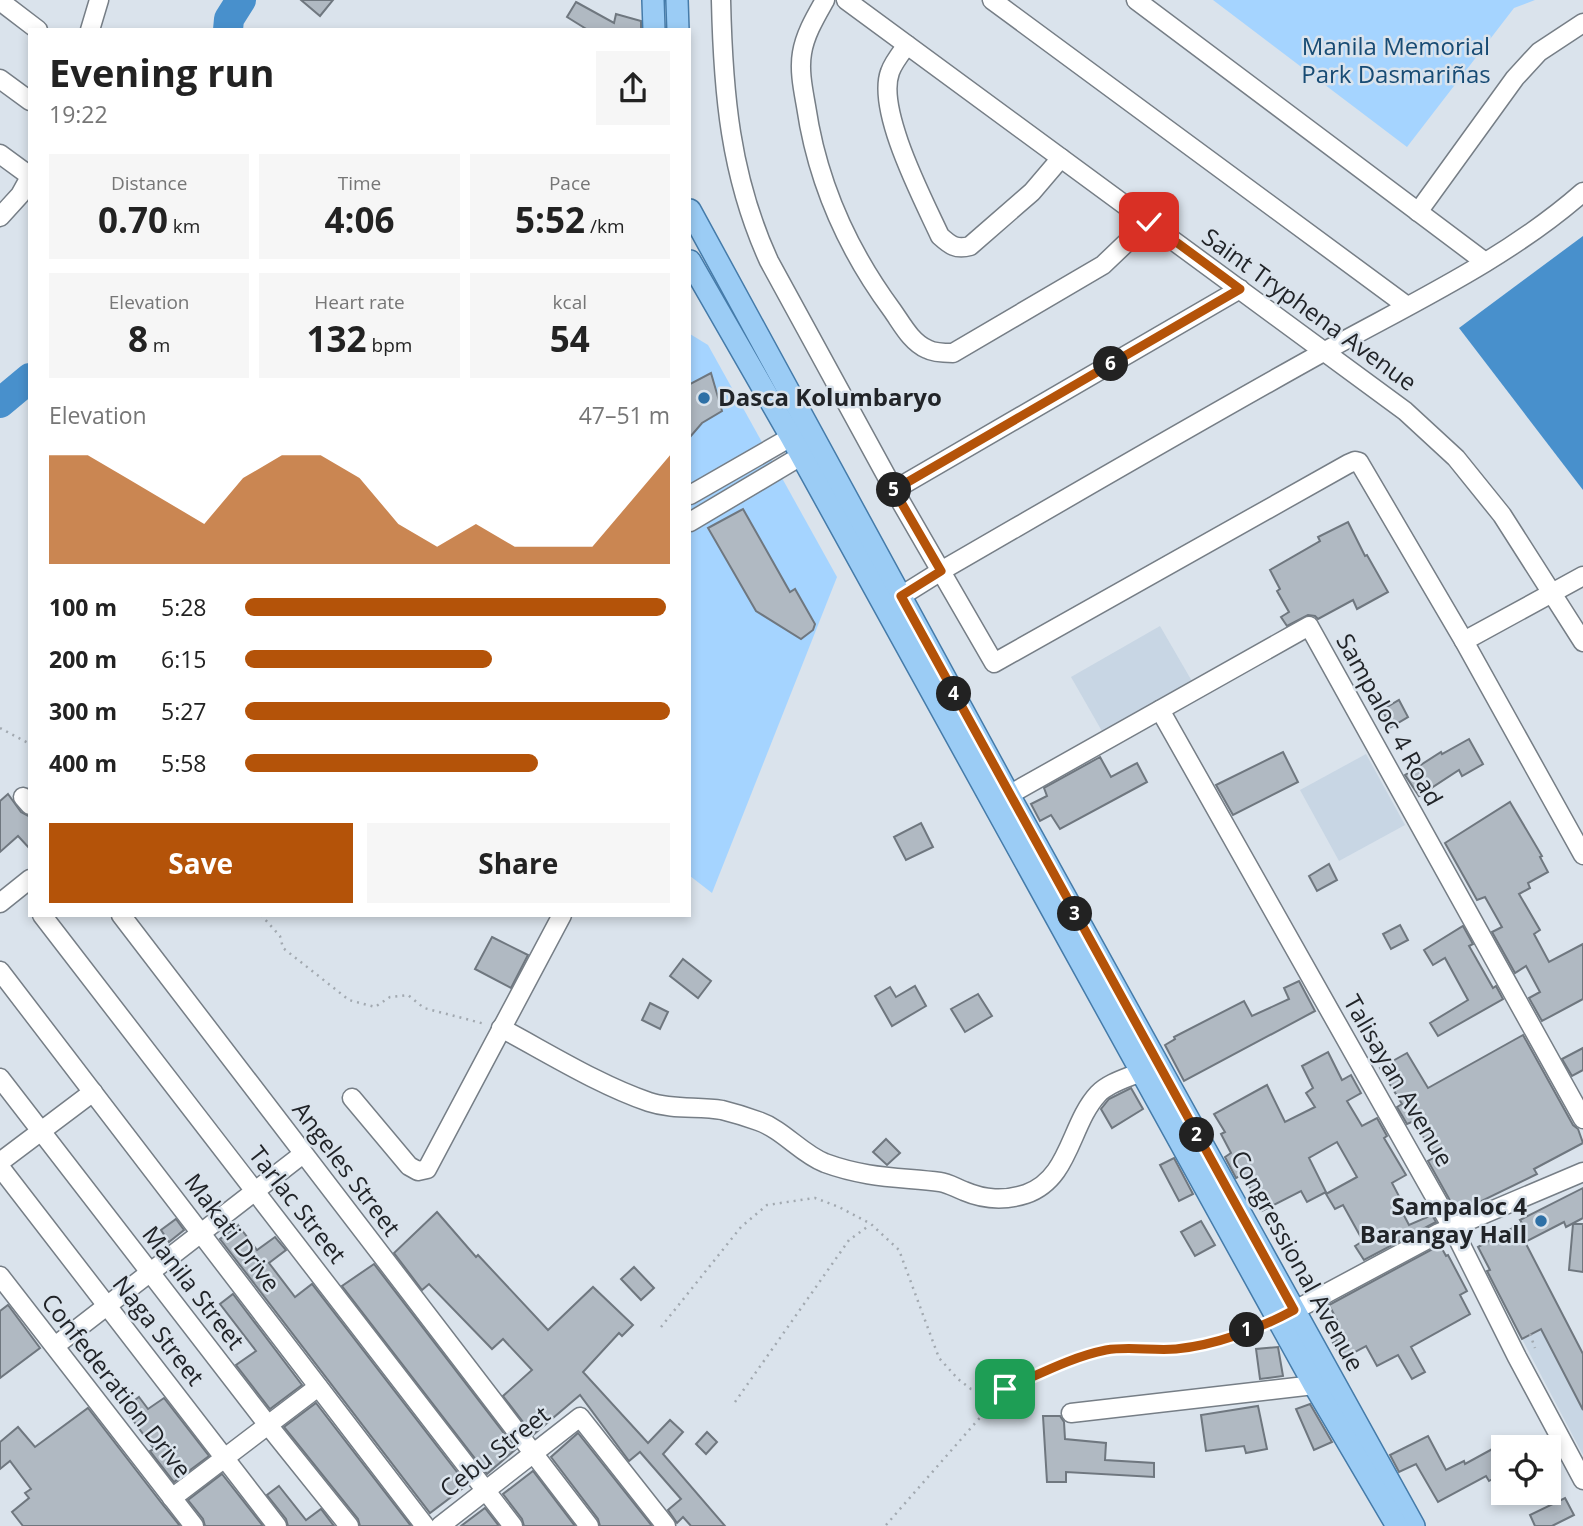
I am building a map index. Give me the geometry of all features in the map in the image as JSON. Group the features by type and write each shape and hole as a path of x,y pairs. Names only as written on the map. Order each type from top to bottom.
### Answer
{"main road":[{"path":"653,0 654,28"},
{"path":"677,0 678,28"},
{"name":"Congressional Avenue","path":"691,212 901,596 1001,799 1141,1072 1414,1526"},
{"name":"Congressional Avenue","path":"691,263 1001,799 1286,1314 1314,1385 1397,1526"}],"street":[{"path":"91,28 99,0"},
{"path":"721,0 724,75 731,142 752,225 894,490 994,663 1354,461 1361,463 1583,855"},
{"path":"825,0 811,25 802,53 802,84 809,131 823,184 850,243 875,287 914,340 928,350 953,353 1103,265 1149,222"},
{"name":"Saint Tryphena Avenue","path":"846,0 1405,411 1456,458 1502,515 1583,642"},
{"path":"992,0 1406,306"},
{"path":"1136,0 1485,262"},
{"path":"0,1 35,28"},
{"path":"1418,212 1515,78 1539,52 1583,23"},
{"path":"907,45 889,73 887,93 899,147 940,236 950,246 960,249 970,246 1032,192 1061,158"},
{"path":"0,79 28,100"},
{"path":"0,154 28,175"},
{"path":"0,217 20,195 28,181"},
{"path":"901,596 1325,351 1485,262 1583,192"},
{"path":"894,490 1240,289"},
{"path":"691,494 791,437 814,438"},
{"path":"691,521 801,456 814,438"},
{"path":"744,464 756,485"},
{"path":"1464,641 1583,576"},
{"name":"Sampaloc 4 Road","path":"1001,799 1309,626 1583,1119"},
{"name":"Talisayan Avenue","path":"1160,710 1453,1229 1583,1480"},
{"path":"0,903 27,889"},
{"name":"Tarlac Street","path":"44,917 513,1526"},
{"name":"Angeles Street","path":"123,917 589,1526"},
{"path":"352,1098 409,1166 418,1171 427,1169 561,917"},
{"name":"Makati Drive","path":"0,971 425,1526"},
{"path":"502,1028 615,1088 650,1103 686,1109 721,1110 761,1122 783,1133 806,1153 824,1162 875,1177 943,1182 976,1196 997,1200 1026,1194 1046,1185 1056,1172 1085,1113 1099,1093 1141,1072"},
{"name":"Manila Street","path":"0,1077 349,1526"},
{"path":"0,1165 93,1092"},
{"path":"55,1346 303,1154"},
{"name":"Naga Street","path":"0,1165 277,1526"},
{"path":"1286,1314 1439,1233 1583,1172"},
{"name":"Confederation Drive","path":"0,1276 194,1526"},
{"path":"1071,1413 1314,1385"},
{"path":"172,1498 318,1387"},
{"name":"Cebu Street","path":"440,1526 580,1417 666,1526"}],"path":[{"path":"0,728 28,743"},
{"path":"263,917 281,936 283,948 349,1000 375,1007 390,997 408,995 424,1008 502,1028"},
{"path":"661,1327 741,1227 766,1205 815,1198 871,1224 899,1250 939,1359 971,1389 985,1392 1005,1389 1080,1357 1108,1350 1177,1349 1219,1340 1286,1314"},
{"path":"735,1402 849,1240 871,1224"},
{"path":"1530,1334 1535,1348"},
{"path":"886,1525 1005,1389"}],"shaded area":[{"path":"1583,236 1583,490 1459,328"},
{"path":"1160,626 1193,683 1103,733 1071,677"},
{"path":"1366,754 1405,825 1339,861 1300,790"},
{"path":"1564,1317 1583,1354 1583,1455 1522,1339"}],"green space":[{"name":"Manila Memorial Park Dasmariñas","path":"1213,0 1535,0 1514,8 1407,147"},
{"path":"691,335 708,345 837,577 712,893 691,877"}],"building":[{"path":"301,0 333,0 320,16"},
{"path":"576,2 614,23 616,14 641,21 641,28 585,28 567,17"},
{"name":"Dasca Kolumbaryo","path":"711,373 722,411 702,423 691,436 691,383"},
{"path":"743,509 790,592 795,589 815,624 813,630 801,639 756,611 708,528"},
{"path":"1348,522 1365,556 1367,555 1388,592 1357,609 1353,600 1318,619 1308,615 1287,626 1281,617 1289,612 1277,591 1280,589 1270,570 1320,541 1318,537"},
{"path":"1399,700 1408,717 1391,727 1382,710"},
{"path":"1469,739 1483,764 1462,776 1459,770 1419,796 1405,775 1441,752 1442,754"},
{"path":"1283,752 1298,782 1233,815 1216,785"},
{"path":"1100,757 1111,777 1137,763 1147,782 1060,829 1051,815 1040,821 1031,804 1047,796 1044,788"},
{"path":"8,794 21,812 28,816 28,847 18,836 0,852 0,801"},
{"path":"1510,802 1542,856 1540,857 1548,872 1528,883 1530,888 1519,894 1540,930 1534,934 1549,962 1583,944 1583,999 1542,1021 1529,998 1540,992 1526,966 1515,973 1492,932 1502,927 1485,897 1477,900 1445,843"},
{"path":"921,823 933,847 906,860 894,837"},
{"path":"1329,864 1337,880 1317,891 1309,876"},
{"path":"1400,925 1408,940 1391,949 1383,934"},
{"path":"1463,926 1473,944 1469,946 1493,988 1496,986 1503,999 1438,1036 1430,1023 1468,1000 1445,958 1433,965 1424,950"},
{"path":"492,937 528,955 511,988 475,969"},
{"path":"683,959 711,981 698,998 670,976"},
{"path":"1299,981 1315,1011 1184,1081 1165,1045 1175,1039 1174,1037 1244,1001 1252,1016 1289,999 1284,988"},
{"path":"915,986 926,1006 892,1026 875,996 890,987 896,997"},
{"path":"978,994 992,1016 965,1032 951,1009"},
{"path":"650,1003 668,1012 660,1029 642,1020"},
{"path":"1523,1035 1573,1125 1578,1129 1583,1143 1534,1169 1537,1174 1457,1213 1428,1161 1435,1157 1414,1121 1407,1124 1397,1107 1402,1104 1380,1068 1407,1053 1428,1088"},
{"path":"1583,1048 1583,1070 1572,1076 1562,1059"},
{"path":"1328,1052 1342,1080 1351,1075 1361,1093 1347,1101 1362,1126 1377,1118 1387,1136 1384,1138 1406,1175 1392,1183 1401,1200 1397,1202 1409,1225 1432,1215 1436,1222 1364,1260 1355,1246 1363,1241 1343,1205 1335,1209 1326,1194 1357,1177 1337,1142 1309,1158 1326,1192 1307,1202 1301,1191 1262,1211 1243,1174 1236,1178 1225,1157 1231,1153 1221,1134 1225,1132 1214,1114 1267,1085 1285,1122 1315,1107 1306,1093 1313,1088 1302,1066"},
{"path":"1131,1088 1143,1109 1112,1128 1101,1109 1109,1099"},
{"path":"886,1139 900,1153 887,1165 873,1152"},
{"path":"1174,1158 1193,1194 1179,1201 1160,1165"},
{"path":"1583,1188 1583,1218 1566,1227 1564,1222 1525,1242 1583,1354 1583,1410 1541,1329 1522,1339 1487,1271 1490,1270 1478,1247 1522,1223 1520,1220"},
{"path":"437,1212 476,1257 478,1255 548,1330 593,1287 633,1325 622,1336 619,1333 583,1372 648,1443 670,1420 683,1432 663,1454 725,1526 691,1526 683,1517 677,1523 668,1510 681,1499 640,1452 629,1461 580,1395 533,1435 503,1396 532,1370 503,1339 492,1349 429,1284 422,1290 394,1253"},
{"path":"176,1219 184,1230 169,1242 161,1230"},
{"path":"1201,1221 1215,1245 1195,1256 1181,1232"},
{"path":"1573,1224 1583,1224 1583,1272 1569,1270"},
{"path":"238,1225 257,1250 275,1237 286,1250 269,1263 295,1297 312,1284 467,1485 430,1513 220,1239"},
{"path":"1440,1245 1467,1291 1460,1295 1470,1314 1411,1347 1425,1372 1412,1379 1398,1355 1377,1366 1366,1346 1342,1359 1333,1343 1337,1341 1329,1324 1337,1320 1329,1305"},
{"path":"374,1264 516,1449 487,1474 342,1286"},
{"path":"634,1267 654,1288 641,1300 621,1279"},
{"path":"233,1294 302,1385 270,1409 236,1365 256,1351 220,1304"},
{"path":"8,1305 40,1348 0,1378 0,1311"},
{"path":"1278,1347 1283,1376 1260,1379 1256,1349"},
{"path":"139,1397 148,1409 164,1398 209,1456 174,1482 150,1451 154,1449 124,1408"},
{"path":"316,1403 411,1526 360,1526 358,1519 284,1427"},
{"path":"1310,1404 1332,1442 1314,1450 1296,1409"},
{"path":"1258,1406 1267,1449 1246,1453 1244,1446 1206,1451 1201,1415"},
{"path":"88,1408 180,1526 23,1526 12,1512 29,1498 25,1493 31,1489 10,1461 0,1469 0,1442 18,1427 35,1447"},
{"path":"1043,1416 1060,1416 1064,1422 1065,1439 1106,1443 1105,1460 1154,1463 1154,1477 1066,1472 1066,1482 1047,1482"},
{"path":"707,1432 717,1442 706,1454 696,1444"},
{"path":"578,1433 652,1526 600,1526 598,1519 551,1457"},
{"path":"1428,1436 1446,1470 1464,1461 1465,1464 1491,1450 1491,1480 1489,1481 1486,1476 1438,1502 1416,1464 1399,1472 1390,1455"},
{"path":"533,1471 575,1526 524,1526 522,1519 503,1494"},
{"path":"222,1474 263,1526 205,1526 203,1519 188,1500"},
{"path":"279,1486 306,1520 321,1509 334,1526 288,1526 286,1519 267,1495"},
{"path":"1565,1498 1574,1515 1552,1526 1535,1526 1530,1515 1551,1505 1561,1505 1561,1500"},
{"path":"485,1508 499,1526 461,1526"}],"waterway":[{"path":"228,28 229,19 241,0"},
{"path":"0,403 28,380"}],"place":[{"name":"Dasca Kolumbaryo","path":"704,398"},
{"name":"Sampaloc 4 Barangay Hall","path":"1541,1221"}],"route":[{"path":"1005,1389 1080,1357 1108,1350 1177,1349 1219,1340 1278,1319 1294,1310 901,596 941,571 894,490 1240,289 1149,222"}]}
